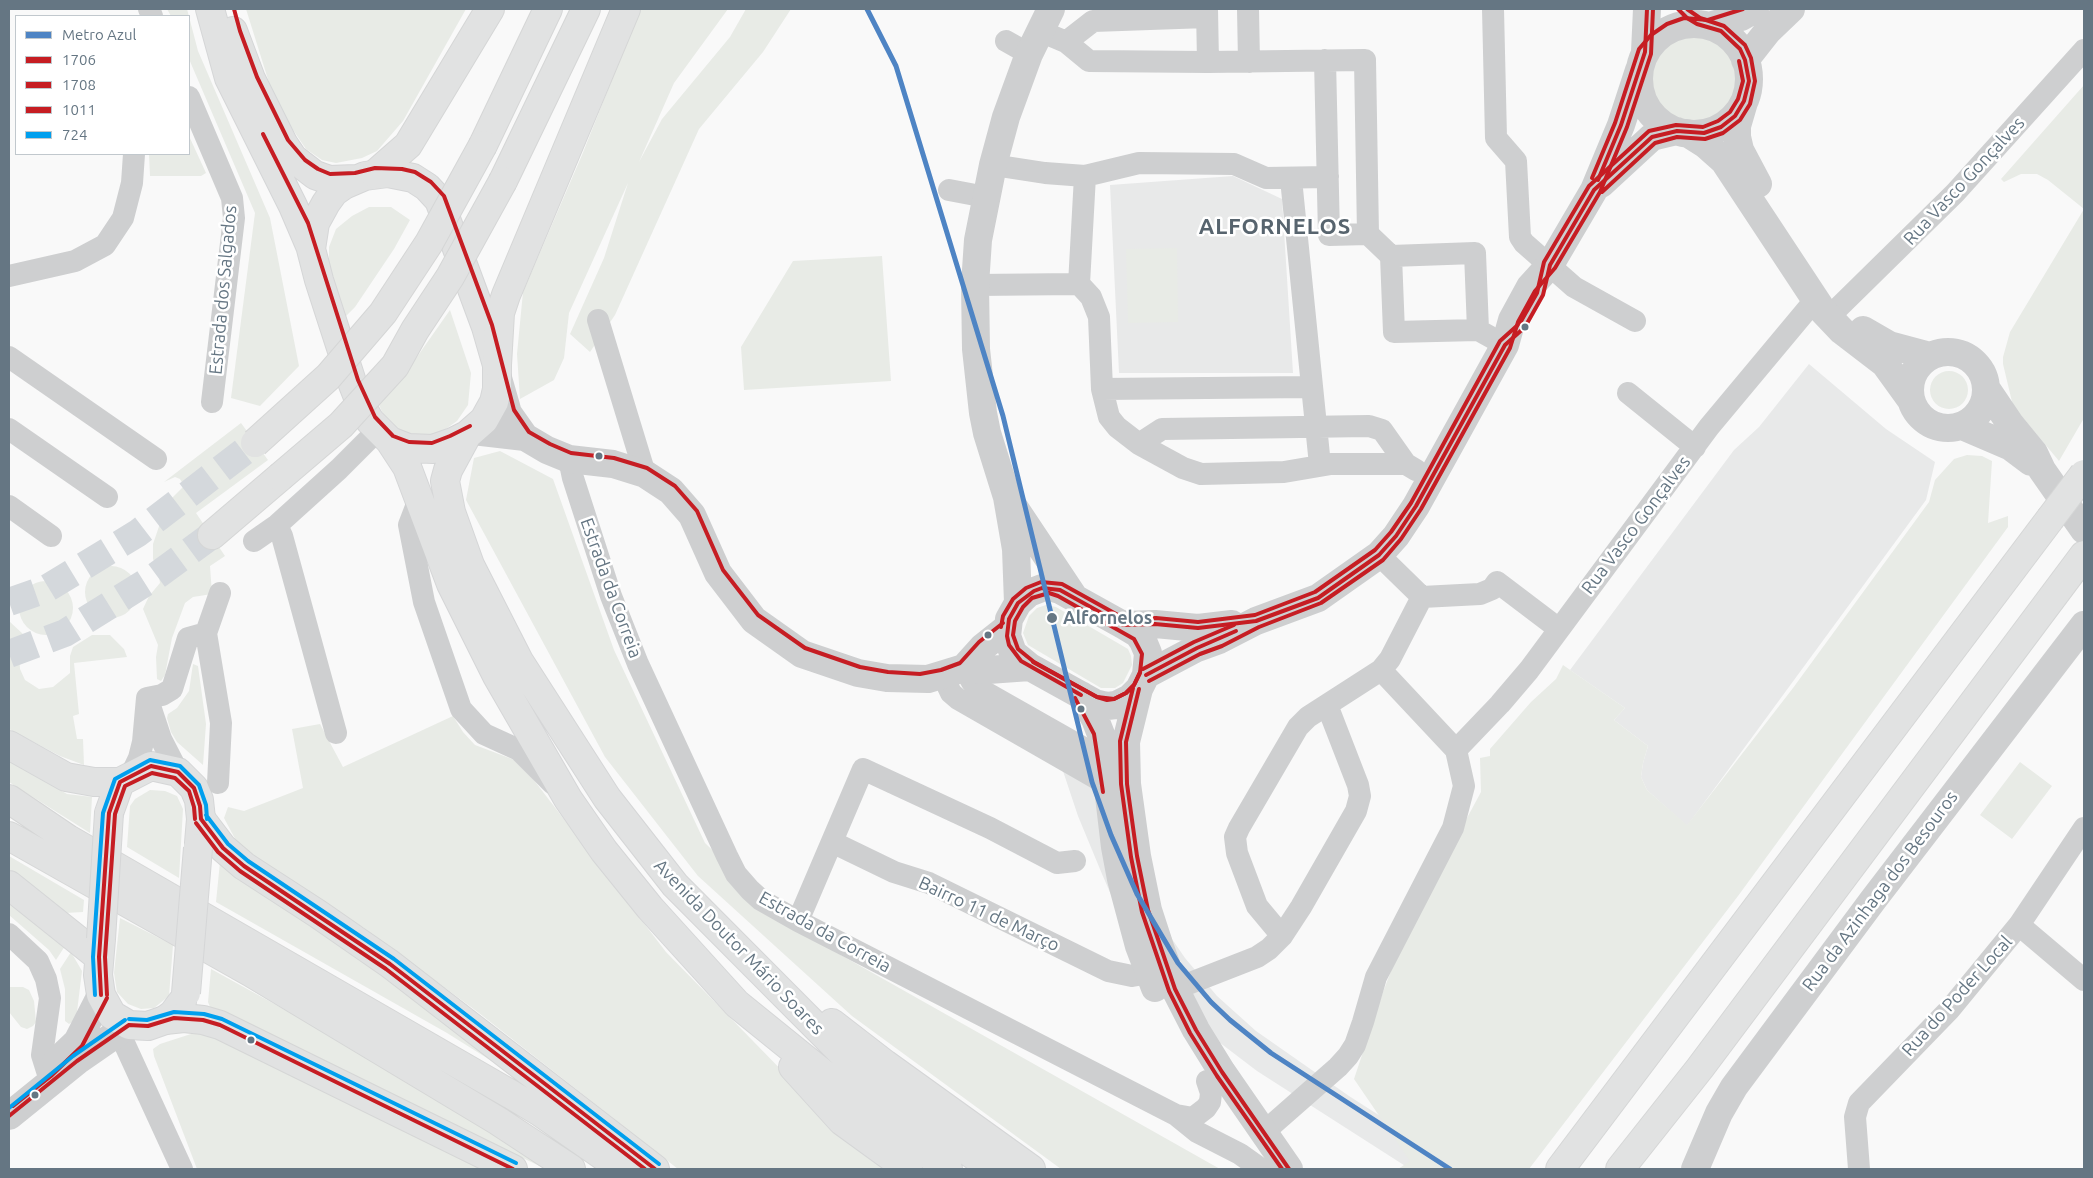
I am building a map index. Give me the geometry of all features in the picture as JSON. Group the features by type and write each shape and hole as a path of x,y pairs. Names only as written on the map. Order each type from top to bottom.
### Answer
{"main road":[{"path":"210,9 230,78 254,132 293,206 311,249"},
{"path":"228,9 234,33 251,79 282,143 293,158 315,175 329,180 388,173 413,178 427,187 439,200 486,327 497,371"},
{"path":"311,249 315,223 334,192 366,176 408,145 490,9"},
{"path":"255,442 328,377 383,312 429,243 483,145 548,9"},
{"path":"212,534 341,425 395,366 414,330 450,277 503,181 586,9"},
{"name":"Avenida Doutor Mário Soares","path":"626,9 506,295 500,314 494,402 484,420 470,433 448,470 445,481 450,512 470,565 519,660 607,798 675,885 872,1083 994,1169"},
{"name":"Avenida Doutor Mário Soares","path":"311,249 316,271 361,405 407,467 451,584 497,676 568,799 604,851 650,908 737,1004 857,1102 948,1169"},
{"path":"384,436 408,448 433,449 453,442 470,433"},
{"path":"1560,1169 2084,474"},
{"path":"1620,1169 1700,1068 2082,558"},
{"path":"9,745 66,777 94,782 125,779 151,766 178,772 194,788 199,800 201,819 186,993 173,1014 165,1020"},
{"path":"125,779 109,813 100,948 101,995 112,1015 124,1029 148,1026 165,1020 193,1019 220,1025 450,1140 514,1169"},
{"path":"9,799 68,839 512,1094 622,1169"},
{"path":"201,819 223,848 244,866 390,964 655,1169"},
{"path":"9,836 250,972 498,1121 571,1169"},
{"path":"9,886 100,948"},
{"path":"745,956 885,1064 1031,1169"},
{"path":"737,1004 842,1122 908,1169"}],"street":[{"path":"1248,9 1249,62"},
{"path":"1494,9 1496,138 1516,161 1520,237 1574,287 1635,321"},
{"path":"1648,9 1639,86 1643,101 1652,114 1663,125 1682,132 1706,145 1724,161 1827,303 1864,331 1896,348 1930,356 1949,351 1967,356 1981,370 1986,388 1986,397 1978,415 1962,426"},
{"path":"1268,1169 1207,1081 1172,1023 1149,973 1134,930 1121,879 1115,847 1114,776 1126,742 1142,682 1148,653 1143,641 1138,634 1060,590 1042,588 1029,594 1018,604 1009,619 1007,628 1009,646 1014,653 1030,666 1095,703 1106,706 1130,698 1142,682 1197,648 1219,640 1256,621 1318,598 1379,555 1396,536 1432,480 1505,345 1525,327 1543,295 1550,265 1594,190 1621,125 1642,61 1656,39 1670,29 1695,19 1741,17 1755,9"},
{"path":"1745,60 1767,32 1791,9"},
{"path":"1066,42 1093,21 1207,13 1208,62"},
{"path":"1695,19 1721,31 1731,38 1740,49 1745,60 1749,81 1737,126 1737,137 1745,161 1842,331 1885,364 1912,400"},
{"path":"1018,604 1016,549 1007,497 989,441 983,413 976,349 975,285 978,240 992,165 1032,34 1066,42 1089,61 1249,62 1365,60 1368,234"},
{"name":"Rua Vasco Gonçalves","path":"1456,750 1529,670 1695,447 1827,303 1955,193 2084,50"},
{"path":"1325,60 1329,234 1368,234 1391,256 1394,332 1478,330 1505,345"},
{"name":"Estrada dos Salgados","path":"190,99 232,198 234,218 212,402"},
{"path":"1594,190 1652,137 1682,132 1704,133 1721,127 1735,116 1744,101"},
{"path":"9,276 75,261 105,245 123,218 132,183 134,155"},
{"path":"992,165 1045,174 1085,176 1139,163 1234,164 1266,178 1290,179 1328,176"},
{"path":"1085,176 1080,284 1090,297 1099,317 1102,389 1109,417 1117,427 1139,444 1184,468 1201,474 1284,472 1320,465 1406,464"},
{"path":"1290,179 1320,465"},
{"path":"949,190 986,197"},
{"path":"1391,256 1475,254 1478,330"},
{"path":"975,285 1080,284"},
{"path":"598,320 645,474"},
{"path":"1930,356 1915,370 1910,390 1916,410 1931,424 1941,427 1962,426 2011,447 2042,470"},
{"path":"9,358 156,459"},
{"path":"497,371 508,413 525,437 547,450 569,459 613,464 645,474 672,491 692,515 718,573 754,620 802,654 858,673 887,678 920,680 953,672 1030,666"},
{"path":"1102,389 1311,387"},
{"path":"1986,388 2011,425 2034,453 2042,470 2084,530"},
{"path":"1628,392 1695,447"},
{"path":"1139,444 1162,430 1369,426 1382,430 1406,464 1432,480"},
{"path":"9,429 107,497"},
{"path":"470,433 525,437"},
{"path":"254,540 277,525 339,469 384,436"},
{"name":"Estrada da Correia","path":"569,459 576,487 622,626 657,708 727,856 736,874 750,890 761,900 798,921 1176,1115 1197,1132 1240,1154 1261,1169"},
{"path":"1007,497 1074,597"},
{"name":"Avenida Doutor Mário Soares","path":"419,499 409,525 424,602 461,709 484,734 519,750 568,799"},
{"path":"9,506 51,536"},
{"path":"277,525 282,536 336,733"},
{"path":"1379,555 1422,597 1480,594 1492,589 1497,582 1559,629"},
{"path":"218,783 221,723 206,633 220,593"},
{"path":"1282,936 1257,906 1237,853 1235,837 1290,738 1308,717 1381,670 1390,659 1422,597"},
{"path":"1123,625 1155,624 1198,628 1256,621"},
{"path":"953,672 1007,628"},
{"name":"Rua da Azinhaga dos Besouros","path":"1695,1169 1719,1113 1734,1087 2079,631"},
{"path":"147,698 162,695 172,689 188,638 206,633"},
{"path":"1264,1132 1348,1056 1363,1022 1376,977 1453,828 1464,786 1456,750 1381,670"},
{"path":"953,672 972,682 978,688 1114,776"},
{"path":"1081,695 1100,732 1137,856 1148,910 1175,989 1196,1030 1222,1072 1290,1169"},
{"path":"147,698 161,739 178,772"},
{"path":"125,779 139,758 143,742 147,698"},
{"path":"1175,989 1257,957 1269,949 1282,936 1301,908 1359,805 1358,785 1326,705"},
{"path":"798,921 863,770 990,828 1057,863 1075,861"},
{"name":"Rua do Poder Local","path":"1859,1169 1855,1117 1859,1102 1950,1009 2019,926 2084,828"},
{"name":"Bairro 11 de Março","path":"832,842 894,872 929,883 1108,971 1132,976 1149,973"},
{"path":"2019,926 2084,980"},
{"path":"9,934 38,961 46,978 50,998 42,1055 47,1071"},
{"path":"9,1101 47,1071 77,1042 101,995"},
{"path":"9,1116 77,1061 124,1029 182,1169"},
{"path":"1176,1115 1193,1118 1206,1108 1210,1102 1211,1093 1207,1081"}],"shaded area":[{"path":"167,9 187,9 189,15 170,15"},
{"path":"246,9 466,9 403,121 377,151 362,158 336,163 322,160 306,149 276,105"},
{"path":"640,9 728,9 674,83 639,162 662,119 730,37 746,9 791,9 763,52 699,129 615,315 590,352 570,334 604,258 628,183 569,313 564,358 554,380 520,399 517,354 523,292 582,155"},
{"path":"190,21 198,51 270,218 299,366 260,406 231,398 255,213 190,61"},
{"path":"1693,36 1709,40 1723,49 1732,63 1736,79 1732,95 1723,109 1709,118 1693,122 1677,118 1663,109 1654,95 1650,79 1654,63 1663,49 1677,40"},
{"path":"2084,85 2084,209 2048,180 2037,174 2021,174 2004,182 2001,179"},
{"path":"190,138 206,173 201,176 150,176 149,155 190,155"},
{"path":"1233,176 1282,199 1293,373 1119,373 1110,185"},
{"path":"369,207 391,207 410,220 394,249 355,307 344,318 329,269 329,247 336,229 352,216"},
{"path":"2084,209 2084,418 2059,461 2013,406 2003,357 2010,332"},
{"path":"1177,248 1178,322 1128,323 1126,249"},
{"path":"882,256 891,381 744,390 741,347 793,261"},
{"path":"450,310 471,373 468,405 457,421 443,431 419,440 392,434 379,405 412,364"},
{"path":"1809,364 1886,429 1935,462 1926,500 1687,826 1647,790 1641,777 1648,746 1614,720 1625,708 1570,670 1734,450 1759,427"},
{"path":"1949,371 1963,376 1968,390 1963,404 1949,409 1935,404 1930,390 1935,376"},
{"path":"241,423 268,460 196,513 225,556 210,566 212,594 193,597 185,603 172,638 165,675 161,681 157,679 156,657 158,645 143,609 149,596 160,583 158,570 153,559 153,544 167,503 184,486 180,479 175,477 164,482"},
{"path":"500,451 553,479 614,650 705,843 793,928 1220,1169 1061,1169 852,1016 698,876 605,757 466,500 474,458"},
{"path":"1967,455 1982,456 1992,461 1988,523 2008,516 2008,527 1738,896 1529,1169 1398,1169 1410,1161 1354,1079 1383,992 1407,929 1481,792 1480,758 1490,756 1490,749 1531,702 1556,679 1563,665 1625,708 1614,720 1648,746 1641,777 1647,790 1687,825 1793,688 1929,502 1935,480 1954,459"},
{"path":"111,566 121,568 129,574 135,582 137,592 135,602 129,610 121,616 111,618 101,616 93,610 87,602 85,592 87,582 93,574 101,568"},
{"path":"41,581 51,581 61,585 69,593 73,608 69,623 61,631 51,635 41,635 31,631 23,623 19,613 19,603 23,593 31,585"},
{"path":"1046,605 1056,607 1128,649 1132,665 1123,683 1115,688 1101,688 1028,645 1023,633 1029,616 1037,608"},
{"path":"9,621 23,634 24,640 19,654 20,669 25,680 39,689 53,687 70,673 70,656 73,647 92,635 110,635 124,649 127,657 74,663 79,714 73,716 77,739 83,739 84,765 60,756 9,729"},
{"path":"193,664 198,666 206,724 203,765 177,742 171,732 167,718 168,714 177,708 189,691"},
{"path":"453,716 463,732 475,745 520,762 666,952 841,1131 893,1169 678,1169 479,1013 364,928 240,848 224,818 228,807 244,811 303,788 292,729 320,724 343,767"},
{"path":"1096,760 1172,939 1185,958 1217,996 1256,1031 1349,1096 1413,1137 1410,1169 1257,1071 1215,1039 1115,904 1102,874 1078,816 1062,768"},
{"path":"9,761 67,794 92,797 90,833 9,782"},
{"path":"2020,762 2052,786 2012,839 1980,815"},
{"path":"150,790 165,791 177,796 183,809 179,878 127,847 130,806 135,799"},
{"path":"9,856 84,900 83,912 65,913 9,869"},
{"path":"220,862 400,983 533,1087 447,1033 216,902"},
{"path":"9,899 65,946 56,960 49,950 9,915"},
{"path":"120,918 173,945 169,996 154,1008 141,1009 128,1004 117,992 114,973"},
{"path":"71,952 82,971 76,1020 69,1024 65,1021 65,989 60,969"},
{"path":"211,969 318,1028 544,1164 546,1169 342,1073 210,1007 208,1002"},
{"path":"9,987 23,987 29,990 34,1001 36,1022 33,1026 27,1029 21,1027 9,1012"},
{"path":"194,1033 211,1036 259,1060 498,1169 197,1169 153,1049 160,1044"}],"tunnel":[{"path":"9,602 46,589 138,533 255,443"},
{"path":"9,654 65,633 156,576 212,535"}],"metro line":[{"name":"Azul","path":"867,9 896,66 1003,416 1092,782 1111,835 1137,894 1178,963 1211,1002 1230,1020 1271,1053 1450,1169"}],"transit line":[{"name":"1011","path":"234,9 257,77 288,140 305,160 318,169 330,174 355,173 375,168 402,169 415,172 431,182 444,196 492,325 514,410 529,432 571,453 614,458 647,468 675,486 697,511 723,570 758,615 805,648 860,667 888,672 920,674 941,670 960,663 979,642 1003,623"},
{"name":"1706","path":"1598,180 1621,125 1645,52 1647,9"},
{"name":"1708","path":"1149,681 1200,654 1222,646 1259,627 1321,603 1383,560 1401,539 1421,509 1510,348 1518,322 1535,291 1555,268 1600,192 1627,127 1651,54 1653,9"},
{"name":"1706","path":"1081,695 1021,661 1009,645 1007,636 1009,619 1018,603 1034,591 1042,588 1060,590 1123,625 1155,624 1198,628 1256,621 1318,598 1379,555 1396,536 1416,506 1505,345 1525,327 1543,295 1550,265 1594,190 1652,137 1677,131 1704,133 1721,127 1735,116 1744,101 1749,81 1745,60 1740,49 1721,31 1697,24 1678,9"},
{"name":"1708","path":"1602,192 1655,143 1677,137 1705,139 1723,133 1740,120 1750,104 1755,81 1751,58 1745,45 1724,26 1700,18 1687,9"},
{"name":"1011","path":"1592,178 1615,123 1639,49 1651,35 1667,24 1684,18 1708,20 1743,9"},
{"name":"1011","path":"1001,627 1003,616 1013,599 1026,588 1041,582 1062,584 1125,619 1156,618 1198,622 1255,615 1315,592 1375,550 1391,532 1411,503 1500,341 1520,323 1537,293 1544,262 1589,186 1649,131 1676,125 1703,127 1718,121 1730,112 1738,99 1743,81 1739,61"},
{"name":"1011","path":"263,134 308,223 358,380 375,417 393,436 409,442 432,443 470,426"},
{"name":"1708","path":"1049,593 1058,596 1134,639 1142,654 1140,673 1134,685 1126,693 1114,699 1097,697 1034,662 1018,649 1013,635 1015,621 1023,607 1032,598 1049,593"},
{"name":"1011","path":"1143,669 1194,642 1234,625"},
{"name":"1706","path":"1146,675 1197,648 1236,631"},
{"name":"1011","path":"1033,662 1097,697 1107,700 1126,693 1134,685 1140,672"},
{"name":"1708","path":"1133,688 1120,741 1121,784 1131,857 1142,912 1169,991 1190,1033 1217,1076 1282,1169"},
{"name":"1706","path":"1139,689 1126,742 1127,784 1137,856 1148,910 1175,989 1196,1030 1222,1072 1289,1169"},
{"name":"1708","path":"1075,698 1094,734 1103,792"},
{"name":"724","path":"95,995 93,957 103,813 115,779 150,760 180,766 199,785 206,805 207,819"},
{"name":"1706","path":"101,995 99,957 109,813 120,782 151,766 178,772 194,788 200,806 201,819"},
{"name":"1708","path":"107,995 105,957 115,814 125,786 152,773 175,778 189,791 194,807 195,819"},
{"name":"724","path":"206,815 228,844 248,861 394,959 659,1164"},
{"name":"1706","path":"201,819 223,848 244,866 390,964 655,1169"},
{"name":"1708","path":"196,823 218,852 240,871 386,969 645,1169"},
{"name":"1708","path":"13,1106 51,1076 82,1046 107,998"},
{"name":"724","path":"129,1019 147,1020 174,1012 204,1014 222,1019 516,1163"},
{"name":"1706","path":"129,1025 148,1026 174,1018 203,1020 220,1025 513,1169"},
{"name":"724","path":"9,1108 73,1056 125,1020"},
{"name":"1706","path":"9,1116 77,1061 129,1025"}],"place":[{"name":"Alfornelos","path":"1052,618"}],"district":[{"name":"ALFORNELOS","path":"1275,227"}]}
